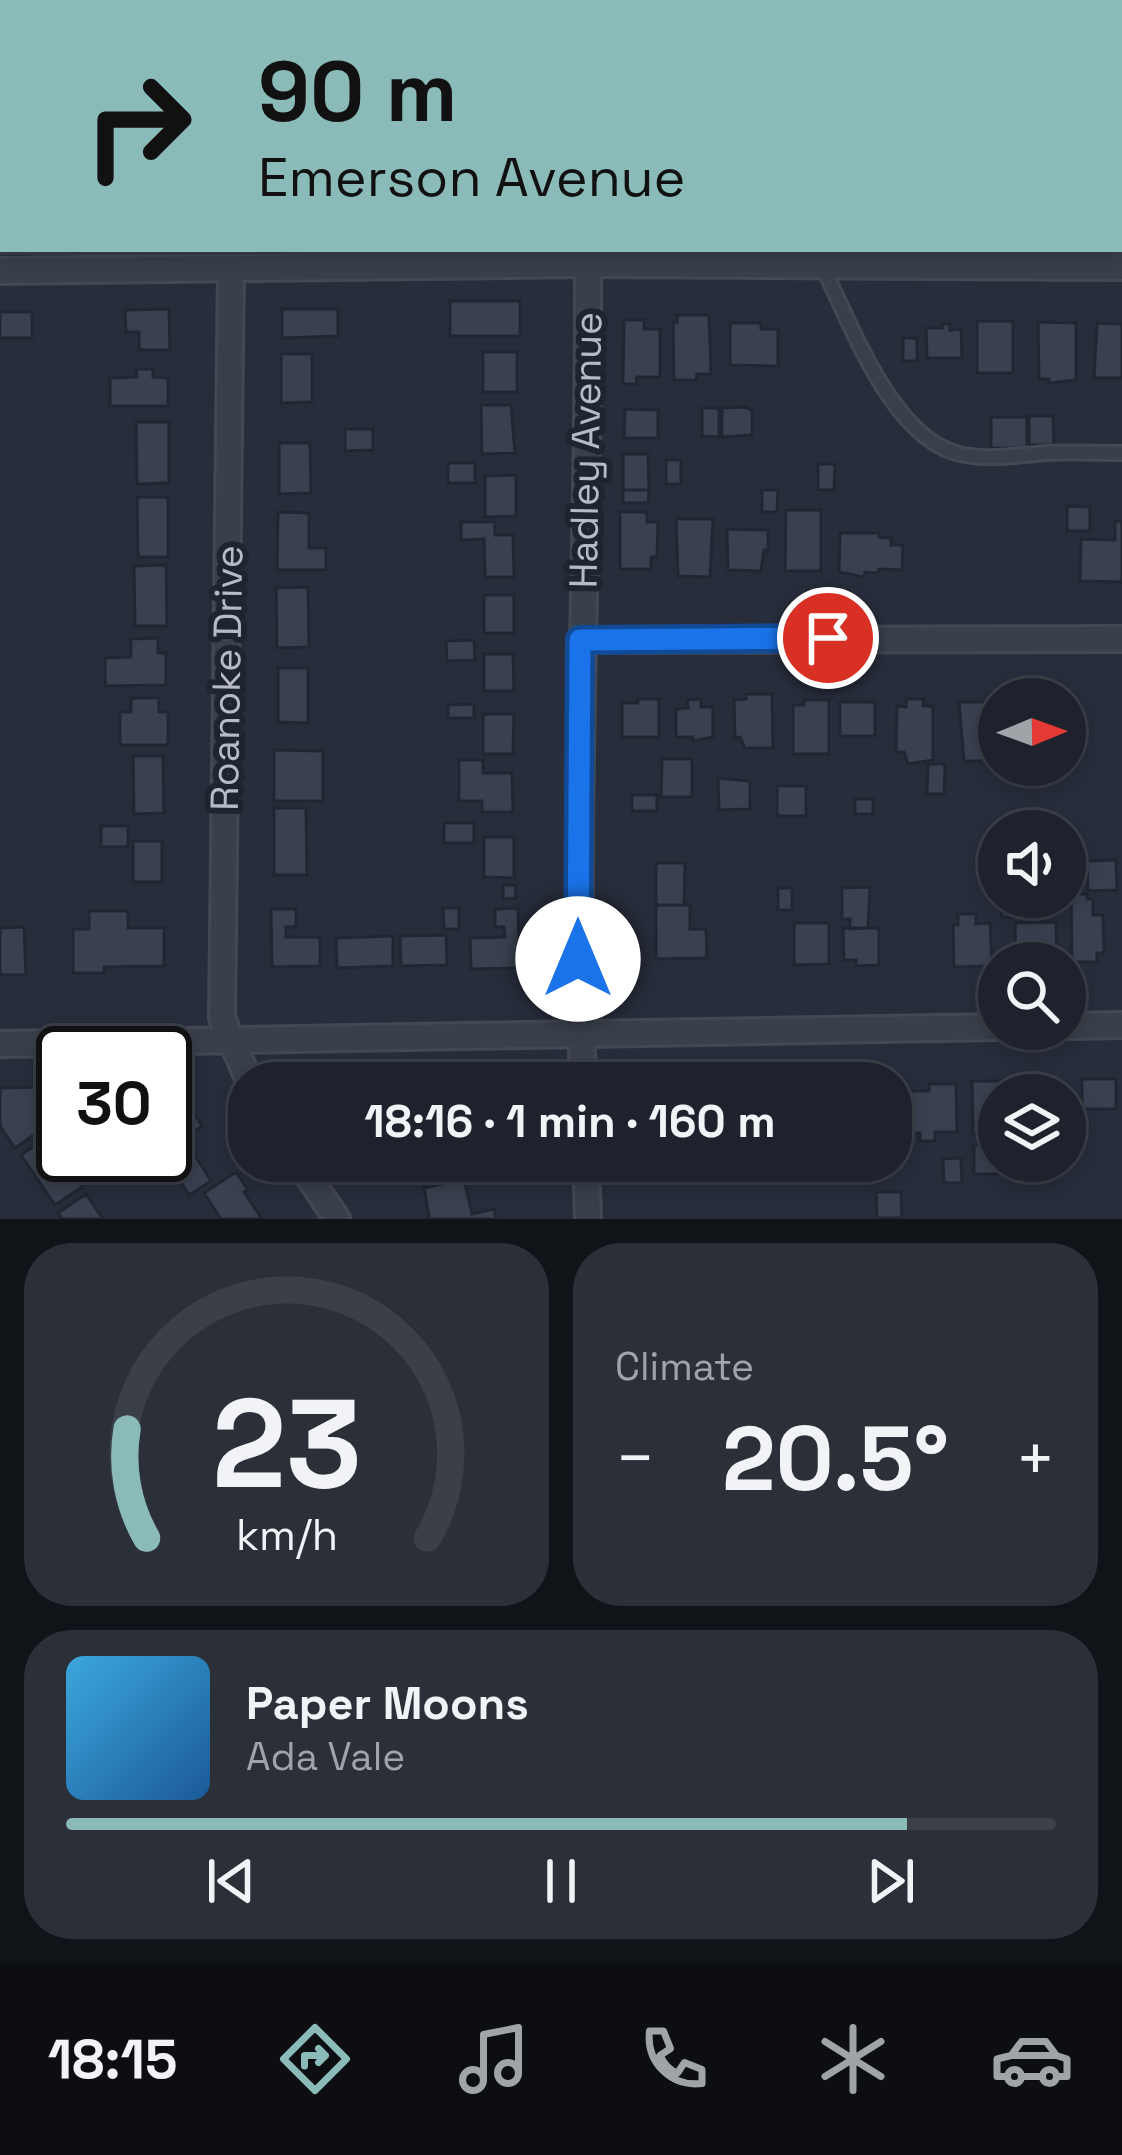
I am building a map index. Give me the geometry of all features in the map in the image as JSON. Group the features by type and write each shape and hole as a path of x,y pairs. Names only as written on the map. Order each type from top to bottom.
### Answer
{"street":[{"path":"0,271 148,259 230,268 315,258 588,256 822,266 1122,268"},
{"name":"Hadley Avenue","path":"582,1062 580,640 588,256"},
{"name":"Roanoke Drive","path":"230,268 222,1018 241,1062"},
{"path":"580,640 1122,638"},
{"path":"1086,1026 1122,1025"},
{"path":"0,1044 978,1027"},
{"path":"312,1182 337,1219"},
{"path":"587,1182 588,1219"}],"lane":[{"path":"822,266 894,402 916,430 939,446 984,457 1122,453"}],"building":[{"path":"450,301 520,301 520,336 450,336"},
{"path":"169,309 170,350 139,350 139,332 126,332 125,310"},
{"path":"282,309 338,309 338,336 282,338"},
{"path":"0,312 32,312 32,338 0,338"},
{"path":"677,315 709,315 711,374 674,380 673,322"},
{"path":"624,320 644,320 644,329 660,329 660,377 637,377 636,384 623,384"},
{"path":"977,321 1013,321 1013,373 977,373"},
{"path":"1038,322 1076,323 1076,380 1049,383 1049,379 1039,379"},
{"path":"730,323 761,323 761,329 778,329 778,366 730,365"},
{"path":"1097,323 1122,324 1122,378 1094,378"},
{"path":"950,324 950,330 961,329 962,358 927,358 926,328 942,328"},
{"path":"903,338 917,338 917,361 903,361"},
{"path":"483,352 517,352 517,392 483,392"},
{"path":"281,354 312,354 312,402 281,403"},
{"path":"136,369 153,369 153,377 168,378 168,406 110,406 110,378 137,377"},
{"path":"481,405 511,405 515,453 482,454"},
{"path":"702,408 719,408 719,437 702,436"},
{"path":"722,408 752,410 752,435 722,437"},
{"path":"625,409 658,410 658,438 624,438"},
{"path":"1029,416 1053,416 1054,445 1029,445"},
{"path":"991,417 1027,417 1027,448 991,448"},
{"path":"136,422 169,422 169,483 137,484"},
{"path":"345,429 373,429 373,450 345,451"},
{"path":"279,443 310,443 311,493 279,494"},
{"path":"623,454 648,454 649,490 623,490"},
{"path":"666,460 681,460 681,484 666,484"},
{"path":"448,463 475,463 475,483 448,483"},
{"path":"818,464 835,464 834,490 818,490"},
{"path":"516,475 516,516 485,517 485,476"},
{"path":"623,490 649,490 648,503 623,503"},
{"path":"762,490 778,490 777,512 762,512"},
{"path":"137,497 168,497 168,557 138,557"},
{"path":"1067,506 1090,507 1090,531 1067,531"},
{"path":"786,510 821,510 821,571 785,571"},
{"path":"278,512 309,513 309,548 326,548 326,570 277,570"},
{"path":"620,512 647,512 647,522 658,522 657,557 651,557 651,569 620,569"},
{"path":"676,519 713,519 710,577 678,576"},
{"path":"1115,521 1122,521 1122,582 1080,581 1081,539 1115,540"},
{"path":"461,522 495,522 495,535 513,535 514,577 485,577 484,539 461,540"},
{"path":"727,529 768,530 761,571 728,570"},
{"path":"840,533 879,533 879,537 891,538 891,545 903,545 902,570 879,569 878,573 865,572 864,577 839,572"},
{"path":"166,565 167,626 135,626 134,566"},
{"path":"308,587 309,647 277,648 276,588"},
{"path":"484,595 514,595 514,633 484,633"},
{"path":"158,638 158,653 166,653 166,685 105,686 105,658 131,657 131,639"},
{"path":"474,640 475,660 447,661 446,641"},
{"path":"484,654 513,654 514,691 484,691"},
{"path":"278,668 308,668 308,723 278,722"},
{"path":"746,694 772,694 773,748 745,748 740,737 735,738 734,700 746,699"},
{"path":"131,698 159,698 159,712 168,712 168,745 120,745 120,712 131,712"},
{"path":"638,699 659,699 659,737 622,737 622,703 638,703"},
{"path":"701,699 701,707 713,707 713,737 693,741 693,737 676,737 676,709 688,708 687,700"},
{"path":"906,699 924,699 923,706 933,706 933,760 908,764 904,752 896,752 897,706 906,707"},
{"path":"804,700 829,700 829,754 793,754 793,705 804,705"},
{"path":"840,702 875,702 875,736 840,736"},
{"path":"959,702 978,702 978,761 964,761"},
{"path":"474,704 474,718 448,718 448,705"},
{"path":"483,714 514,714 513,754 483,754"},
{"path":"274,750 323,751 323,801 274,801"},
{"path":"133,756 163,756 164,813 134,814"},
{"path":"662,759 692,759 692,797 661,797"},
{"path":"459,760 483,760 483,773 512,773 513,812 482,812 482,801 459,801"},
{"path":"928,764 945,764 944,794 927,794"},
{"path":"718,778 750,781 750,809 719,810"},
{"path":"777,786 806,786 806,816 777,816"},
{"path":"632,795 657,795 657,811 632,811"},
{"path":"855,799 873,799 873,814 855,814"},
{"path":"274,808 306,808 307,875 274,875"},
{"path":"444,823 474,823 474,843 444,843"},
{"path":"101,826 128,826 128,847 101,847"},
{"path":"484,837 514,837 514,878 484,877"},
{"path":"133,841 162,841 162,882 133,882"},
{"path":"1116,860 1117,890 1088,891 1087,861"},
{"path":"656,863 685,863 684,905 656,905"},
{"path":"503,885 515,885 516,898 503,899"},
{"path":"870,887 868,928 850,929 850,919 842,919 842,888"},
{"path":"778,888 792,888 792,910 778,910"},
{"path":"1087,894 1087,899 1093,899 1093,915 1103,915 1104,953 1097,953 1097,962 1086,962 1086,942 1072,942 1071,918 1086,918"},
{"path":"656,905 690,905 690,929 706,929 707,958 656,959"},
{"path":"443,908 459,908 459,929 444,929"},
{"path":"518,908 520,968 471,969 470,938 505,937 504,927 495,927 495,909"},
{"path":"271,909 296,909 296,927 286,927 286,937 320,937 320,966 272,967"},
{"path":"89,911 128,911 128,928 164,928 164,966 104,967 104,973 73,973 73,929 89,929"},
{"path":"958,914 976,914 976,924 990,923 991,942 978,942 978,966 954,967 953,925 958,925"},
{"path":"1056,922 1056,942 1015,942 1015,923"},
{"path":"794,923 829,923 829,964 794,965"},
{"path":"24,927 26,975 0,975 0,928"},
{"path":"843,928 879,928 879,965 856,966 856,960 844,960"},
{"path":"446,935 447,965 401,966 400,936"},
{"path":"393,936 393,966 337,968 336,938"},
{"path":"1086,1079 1116,1079 1116,1109 1086,1109"},
{"path":"972,1081 978,1081 978,1134 973,1134"},
{"path":"929,1084 956,1084 957,1132 935,1132 935,1141 920,1141 920,1133 912,1133 912,1091 929,1091"},
{"path":"36,1087 35,1134 15,1148 0,1126 0,1088"},
{"path":"192,1110 202,1126 192,1133"},
{"path":"36,1145 36,1177 21,1155"},
{"path":"974,1145 978,1145 978,1174 974,1174"},
{"path":"192,1151 211,1181 189,1195 181,1182 192,1182"},
{"path":"961,1158 962,1183 944,1183 943,1159"},
{"path":"228,1177 228,1182 243,1182 262,1219 221,1219 204,1193"},
{"path":"39,1182 79,1182 82,1187 55,1205"},
{"path":"465,1182 472,1214 494,1209 496,1219 425,1219 429,1217 424,1188"},
{"path":"876,1192 901,1192 902,1218 877,1218"},
{"path":"86,1194 103,1219 62,1219 58,1213"}],"route":[{"path":"578,959 580,640 828,638"}]}
